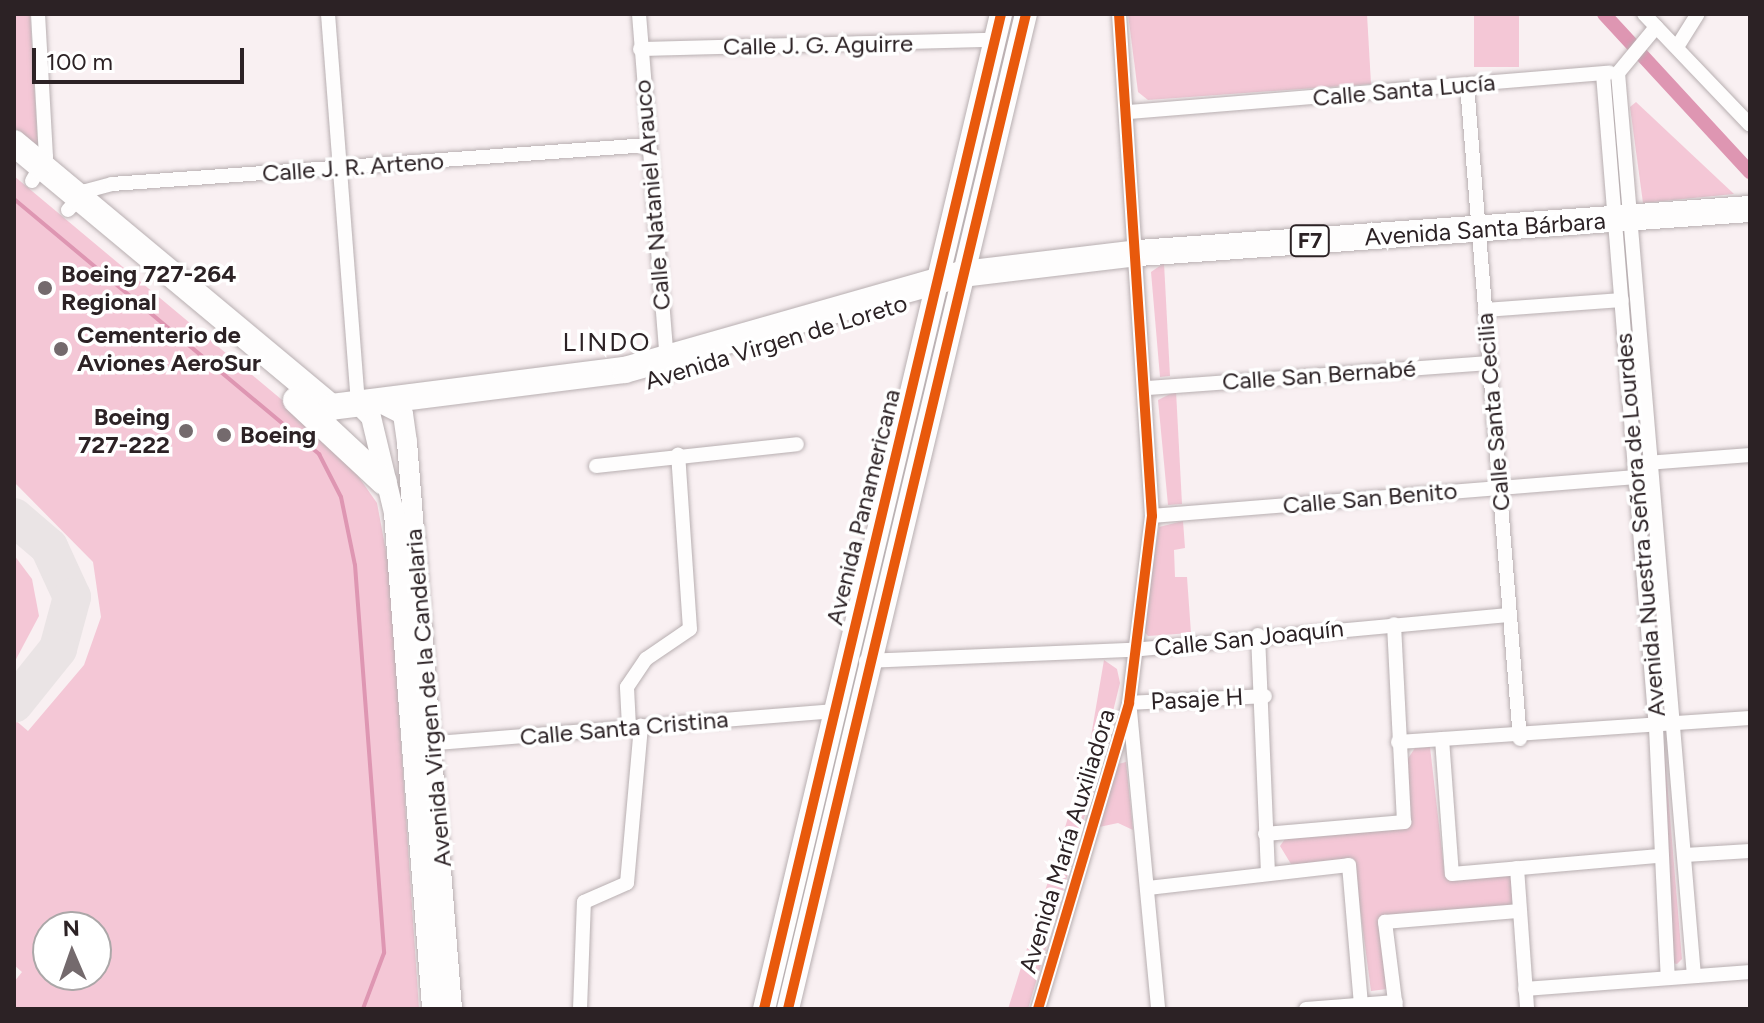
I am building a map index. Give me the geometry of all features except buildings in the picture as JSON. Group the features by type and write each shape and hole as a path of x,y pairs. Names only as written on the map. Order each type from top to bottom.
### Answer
{"highway":[{"path":"14,143 30,171 323,413 384,482"},
{"name":"Avenida Santa Bárbara","path":"956,282 1139,253 1750,209"},
{"name":"Avenida Virgen de Loreto","path":"369,408 403,414 598,391 666,367 956,282"},
{"name":"Avenida Virgen de Loreto","path":"323,413 666,367"}],"main road":[{"name":"Avenida Panamericana","path":"764,1009 845,663 956,282 1001,14"},
{"name":"Avenida Panamericana","path":"788,1009 956,282 1026,14"},
{"name":"Avenida Virgen de la Candelaria","path":"369,408 384,482 394,513 452,1009"},
{"name":"Avenida Virgen de la Candelaria","path":"403,414 423,744 432,1009"}],"street":[{"path":"30,171 38,14"},
{"path":"328,14 339,169 369,408"},
{"name":"Calle Nataniel Arauco","path":"639,14 666,367"},
{"name":"Avenida María Auxiliadora","path":"1038,1009 1129,703 1132,650 1152,516 1148,388 1130,112 1119,14"},
{"path":"1644,14 1750,125"},
{"path":"1677,47 1698,14"},
{"path":"1610,73 1656,27"},
{"name":"Calle J. G. Aguirre","path":"640,49 995,40"},
{"name":"Calle Santa Lucía","path":"1130,112 1610,73"},
{"name":"Avenida Nuestra Señora de Lourdes","path":"1610,73 1623,219 1655,462 1678,726 1694,976"},
{"name":"Calle Santa Cecilia","path":"1467,85 1520,739"},
{"name":"Calle J. R. Arteno","path":"73,204 112,184 648,145"},
{"name":"Avenida Nuestra Señora de Lourdes","path":"1623,219 1622,300 1656,728 1659,856 1668,978"},
{"path":"1485,310 1622,300"},
{"name":"Calle San Bernabé","path":"1148,388 1489,363"},
{"path":"596,466 678,454 797,444"},
{"path":"580,1009 584,902 627,883 635,726 627,687 646,659 690,629 678,454"},
{"name":"Calle San Benito","path":"1152,516 1499,488 1635,470 1655,462 1750,455"},
{"name":"Calle San Joaquín","path":"845,663 1132,650 1258,635 1509,615"},
{"path":"1265,834 1404,822 1394,624"},
{"path":"1258,635 1265,696 1268,872"},
{"name":"Pasaje H","path":"1129,703 1265,696"},
{"path":"1129,703 1158,1009"},
{"name":"Calle Santa Cristina","path":"423,744 835,711"},
{"path":"1398,742 1520,739 1750,718"},
{"path":"1442,739 1452,874 1659,856"},
{"path":"1685,855 1750,851"},
{"path":"1148,888 1349,865 1361,1004"},
{"path":"1517,868 1527,1009"},
{"path":"1306,1009 1361,1004 1396,1005 1385,922 1520,911"},
{"path":"1525,989 1750,972"}],"shaded area":[{"path":"14,14 30,14 38,149 14,136"},
{"path":"1011,14 1017,14 952,260"},
{"path":"1128,14 1367,14 1371,84 1148,100 1138,92"},
{"path":"1474,14 1519,14 1519,67 1474,67"},
{"path":"1636,102 1734,194 1643,203 1630,107"},
{"path":"14,176 337,446 377,503 389,567 419,1009 14,1009 14,982 22,972 14,965 14,719 28,731 84,665 101,617 93,562 14,482"},
{"path":"1625,239 1643,454 1622,244"},
{"path":"1164,263 1170,376 1160,377 1151,272"},
{"path":"941,298 946,299 857,647"},
{"path":"1176,391 1182,504 1168,505 1158,400"},
{"path":"1646,481 1665,717 1662,715"},
{"path":"1183,521 1185,548 1174,550 1175,577 1187,577 1191,633 1148,636 1142,629 1159,527"},
{"path":"14,555 32,579 39,616 14,663"},
{"path":"1104,660 1117,669 1120,683 1100,764 1028,1009 1008,1009 1088,754"},
{"path":"1663,734 1682,959 1677,964 1673,963"},
{"path":"1430,747 1445,877 1512,876 1516,905 1393,916 1387,989 1371,991 1354,863 1291,864 1280,846 1285,839 1408,827 1407,760 1415,748"},
{"path":"1126,762 1133,830 1118,823 1099,827 1118,764"}],"waterway":[{"path":"1604,14 1750,172"},
{"path":"14,199 319,454 341,497 355,565 384,953 363,1009"}],"taxiway":[{"path":"14,517 49,547 72,597 58,649 14,704"}],"cycle path":[{"path":"764,1009 1001,14"},
{"path":"788,1009 1026,14"},
{"path":"1038,1009 1129,703 1152,516 1119,14"}],"place":[{"name":"Boeing 727-264 Regional","path":"45,288"},
{"name":"Cementerio de Aviones AeroSur","path":"61,349"},
{"name":"Boeing 727-222","path":"186,431"},
{"name":"Boeing","path":"224,435"}],"district":[{"name":"LINDO","path":"607,343"}]}
